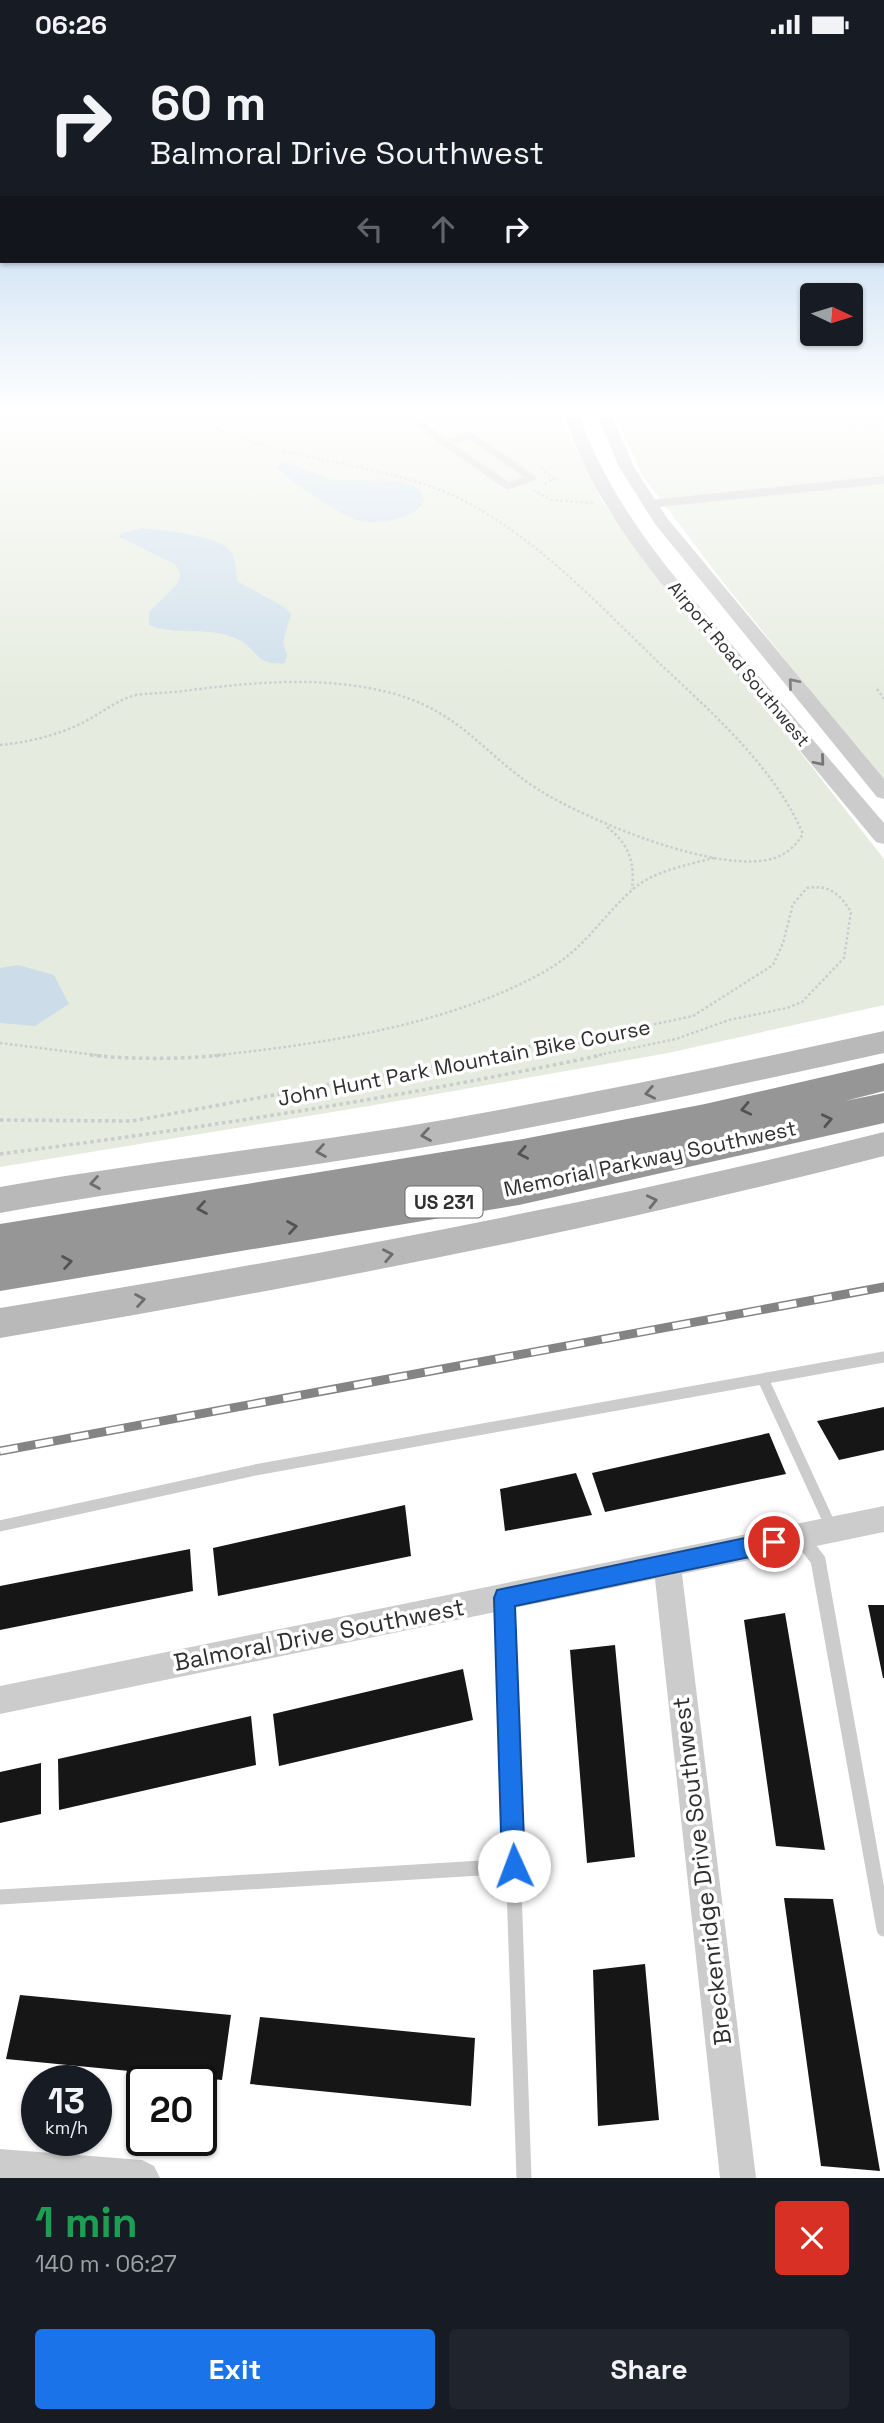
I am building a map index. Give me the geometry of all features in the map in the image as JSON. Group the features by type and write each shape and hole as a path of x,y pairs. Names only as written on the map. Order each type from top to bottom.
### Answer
{"highway":[{"name":"Memorial Parkway Southwest","path":"0,1242 79,1226 405,1176 676,1124 884,1077"},
{"name":"Memorial Parkway Southwest","path":"0,1273 519,1188 884,1108"},
{"path":"0,1234 79,1226"}],"main road":[{"path":"0,1200 95,1183 447,1131 685,1086 884,1042"},
{"path":"0,1323 507,1233 782,1171 884,1144"}],"street":[{"name":"Airport Road Southwest","path":"619,508 645,553 884,837"},
{"path":"645,553 643,517 648,508"},
{"name":"Airport Road Southwest","path":"653,508 691,560 884,792"},
{"name":"Balmoral Drive Southwest","path":"0,1700 884,1519"},
{"name":"Breckenridge Drive Southwest","path":"667,1565 738,2178"},
{"path":"0,2166 142,2178"}],"lane":[{"path":"0,1526 255,1470 884,1357"},
{"path":"764,1379 832,1530"},
{"path":"800,1536 818,1560 884,1929"},
{"path":"504,1598 524,2178"},
{"path":"0,1897 125,1887 414,1875 514,1866"}],"path":[{"path":"478,508 533,547 649,652 712,715 775,785 802,825 803,834 798,843 779,857 768,860 720,857 646,840 602,824"},
{"path":"0,744 34,741 56,734 98,715 123,698 250,682 327,681 374,689 429,706 471,733 521,778 617,834 628,847 634,861 632,889"},
{"path":"877,689 884,699"},
{"path":"0,1043 117,1058 194,1058 278,1049 426,1019 461,1009 516,986 566,959 596,932 632,889 665,871 720,857"},
{"name":"John Hunt Park Mountain Bike Course","path":"0,1120 132,1121 468,1060 536,1045 614,1042 651,1025 693,1016 773,965 782,952 797,893 807,885 834,890 851,912 844,958 802,1002 787,1008 729,1020 676,1039 497,1077 142,1136 0,1154"}],"shaded area":[{"path":"0,508 607,508 671,594 884,859 884,1005 668,1053 0,1167"},
{"path":"667,508 884,508 884,782 722,581"}],"water":[{"path":"335,508 418,508 403,517 380,522 351,518"},
{"path":"143,528 205,538 227,547 233,556 237,581 284,607 291,614 283,642 287,655 285,663 267,662 242,642 224,634 170,630 149,625 149,612 177,584 181,574 175,564 119,537 122,533"},
{"path":"18,965 54,975 69,1004 35,1026 0,1023 0,968"}],"building":[{"path":"884,1407 884,1450 839,1460 817,1421"},
{"path":"769,1433 786,1474 605,1512 592,1473"},
{"path":"576,1473 592,1515 505,1531 500,1489"},
{"path":"405,1505 411,1556 218,1596 213,1548"},
{"path":"190,1549 193,1591 0,1630 0,1586"},
{"path":"868,1605 884,1605 884,1678 883,1678"},
{"path":"785,1613 825,1850 776,1846 744,1620"},
{"path":"615,1645 635,1857 587,1863 570,1650"},
{"path":"463,1669 473,1720 279,1766 273,1714"},
{"path":"251,1716 256,1765 59,1810 58,1759"},
{"path":"41,1763 41,1814 0,1823 0,1772"},
{"path":"784,1898 833,1899 880,2171 821,2166"},
{"path":"645,1964 659,2120 598,2126 593,1970"},
{"path":"20,1995 231,2015 222,2080 217,2080 217,2065 126,2065 126,2071 112,2069 112,2065 68,2065 6,2059"},
{"path":"260,2017 475,2038 471,2106 250,2084"}],"railway":[{"path":"0,1451 884,1287"}],"route":[{"path":"514,1866 504,1598 774,1542"}]}
